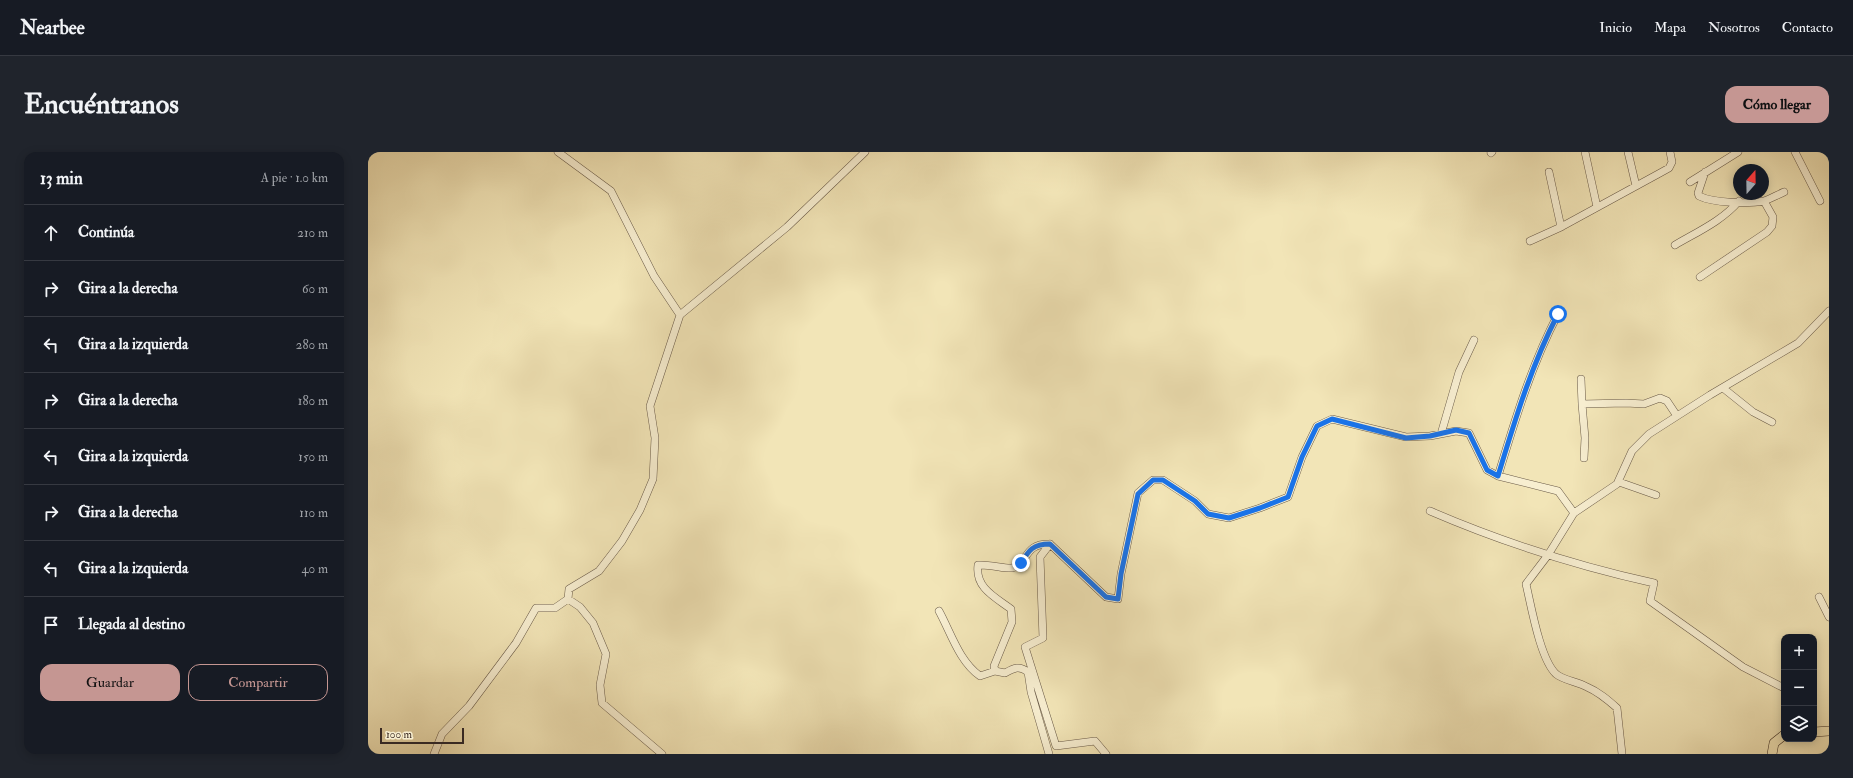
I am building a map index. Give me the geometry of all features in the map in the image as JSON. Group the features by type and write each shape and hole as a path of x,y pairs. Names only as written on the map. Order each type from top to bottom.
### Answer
{"main road":[{"path":"1817,732 1829,731"},
{"path":"1772,754 1774,743 1781,737"}],"street":[{"path":"558,152 611,192 654,276 680,314"},
{"path":"434,754 442,734 478,693 516,643 536,608 555,608 568,599 569,589 599,571 622,542 640,510 653,479 655,438 650,406 680,314 787,227 865,152"},
{"path":"1585,152 1597,208"},
{"path":"1628,152 1636,186"},
{"path":"1530,241 1561,227 1669,168 1672,162 1670,152"},
{"path":"1690,182 1738,152"},
{"path":"1795,152 1820,201"},
{"path":"1549,172 1561,227"},
{"path":"1705,172 1699,196 1717,201 1764,201 1784,192"},
{"path":"1675,245 1713,223 1731,210 1739,201"},
{"path":"1700,277 1767,232 1772,226 1773,217 1764,201"},
{"path":"1622,754 1617,708 1604,696 1588,687 1556,674 1548,662 1541,642 1526,584 1548,555 1574,513 1619,482 1632,451 1649,434 1798,343 1829,311"},
{"path":"1498,476 1520,402 1532,369 1558,314"},
{"path":"1442,434 1459,372 1474,340"},
{"path":"1581,379 1585,438 1584,458"},
{"path":"1723,388 1754,412 1772,422"},
{"path":"1582,404 1644,404 1660,398 1667,401 1677,416"},
{"path":"995,671 994,666 1012,622 1011,609 986,591 977,574 978,565 988,564 1012,568 1021,563 1028,552 1039,544 1050,544 1106,597 1118,599 1121,574 1138,494 1153,480 1163,480 1195,501 1208,514 1229,518 1260,508 1288,497 1302,457 1317,426 1332,419 1406,438 1442,434 1456,430 1469,433 1487,470 1498,476 1558,491 1574,513"},
{"path":"1619,482 1656,495"},
{"path":"1430,511 1478,531 1548,555 1654,583 1650,601 1743,667 1781,686"},
{"path":"1050,544 1040,557 1043,638 1025,647 1056,746 1095,741 1106,754"},
{"path":"1819,597 1829,617"},
{"path":"568,599 580,607 593,623 606,654 600,685 602,703 662,754"},
{"path":"939,611 971,670 980,676 995,671 1006,673 1015,667 1023,668 1028,672 1031,692 1049,754"}],"route":[{"path":"1021,563 1028,552 1039,544 1050,544 1106,597 1118,599 1121,574 1138,494 1153,480 1163,480 1195,501 1208,514 1229,518 1260,508 1288,497 1302,457 1317,426 1332,419 1406,438 1430,436 1456,430 1469,433 1487,470 1498,476 1520,402 1546,337 1558,314"}]}
